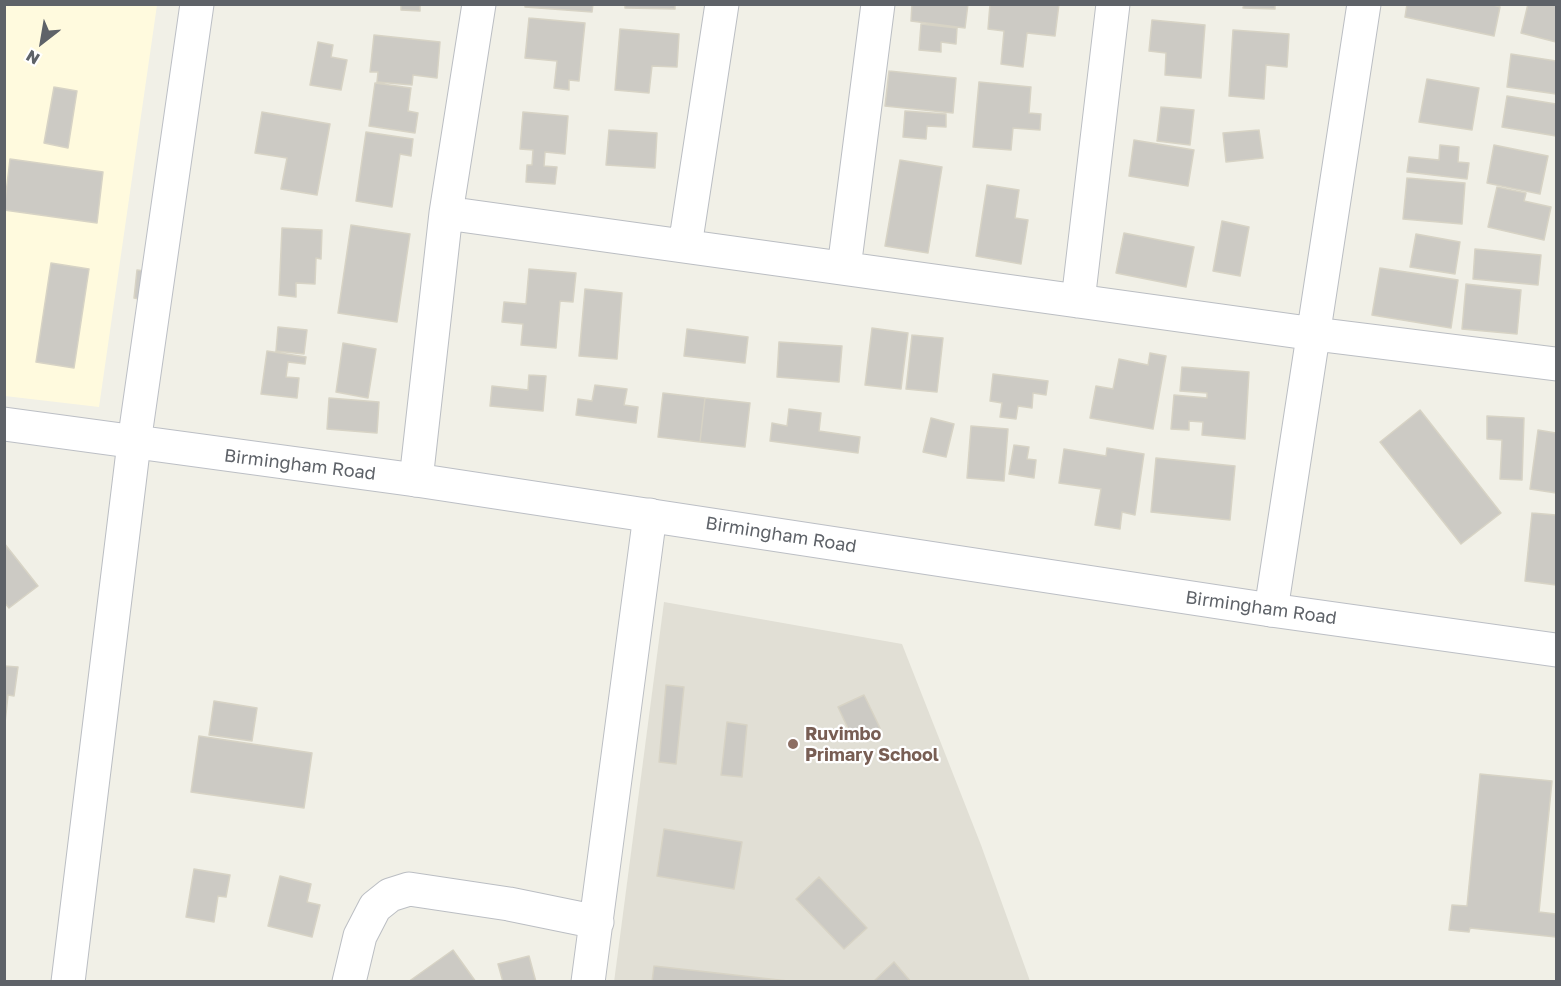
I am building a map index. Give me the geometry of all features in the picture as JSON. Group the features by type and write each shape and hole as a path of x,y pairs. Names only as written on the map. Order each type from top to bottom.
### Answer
{"street":[{"path":"68,981 134,443 197,4"},
{"path":"416,480 446,213 479,4"},
{"path":"685,246 722,4"},
{"path":"844,268 878,4"},
{"path":"1078,301 1113,4"},
{"path":"1271,610 1364,4"},
{"path":"446,213 1315,334 1557,364"},
{"name":"Birmingham Road","path":"4,424 416,480 1271,610 1557,650"},
{"path":"588,981 650,515"},
{"path":"349,981 360,936 375,907 390,895 409,889 509,904 597,922"}],"shaded area":[{"path":"5,5 157,5 99,407 5,396"},
{"name":"Ruvimbo Primary School","path":"664,602 902,644 981,845 1030,981 614,982"}],"building":[{"path":"401,4 420,4 420,11 401,10"},
{"path":"525,4 593,4 592,12 525,7"},
{"path":"625,4 675,4 675,9 625,8"},
{"path":"912,4 968,4 965,28 911,21"},
{"path":"990,4 1059,4 1055,36 1027,33 1023,67 1001,64 1004,31 988,29"},
{"path":"1244,4 1275,4 1275,9 1243,8"},
{"path":"1407,4 1490,4 1500,7 1494,36 1405,17"},
{"path":"1528,4 1556,4 1556,42 1521,33"},
{"path":"529,18 585,23 579,81 569,80 569,90 554,88 557,61 525,58"},
{"path":"1152,20 1205,25 1201,78 1165,75 1166,53 1149,51"},
{"path":"921,24 957,28 956,44 941,42 941,52 919,50"},
{"path":"620,29 679,34 677,67 652,66 649,93 615,90"},
{"path":"1233,30 1289,34 1287,67 1266,65 1264,99 1229,96"},
{"path":"374,35 440,42 437,78 413,75 412,85 377,82 378,72 370,72"},
{"path":"318,42 333,45 331,57 347,60 341,90 310,85"},
{"path":"1511,54 1556,61 1556,94 1507,87"},
{"path":"889,71 956,78 953,113 885,106"},
{"path":"1427,79 1479,88 1472,130 1419,122"},
{"path":"979,82 1031,87 1029,113 1041,114 1040,130 1013,128 1011,150 973,147"},
{"path":"375,83 411,88 408,111 418,113 415,133 369,126"},
{"path":"54,87 77,91 68,148 44,143"},
{"path":"1507,96 1556,104 1556,136 1502,127"},
{"path":"1161,107 1194,110 1190,145 1157,141"},
{"path":"905,111 946,114 946,127 927,126 926,139 903,137"},
{"path":"262,112 330,124 317,195 281,189 287,158 255,153"},
{"path":"523,112 568,116 565,154 545,152 544,166 557,167 555,184 526,182 527,165 532,165 533,150 520,149"},
{"path":"609,130 657,133 655,168 606,165"},
{"path":"1259,130 1263,158 1226,162 1223,133"},
{"path":"366,132 413,139 411,156 400,154 392,207 356,201"},
{"path":"1134,140 1194,150 1188,186 1129,176"},
{"path":"1440,145 1459,147 1458,162 1469,163 1467,179 1407,172 1409,157 1439,160"},
{"path":"1494,145 1548,156 1540,194 1487,183"},
{"path":"10,159 103,172 97,223 4,210"},
{"path":"900,160 942,167 928,253 885,246"},
{"path":"1407,178 1465,183 1462,224 1403,219"},
{"path":"987,185 1019,190 1015,218 1028,220 1021,264 976,256"},
{"path":"1497,187 1526,193 1524,201 1551,207 1544,240 1488,227"},
{"path":"1222,221 1249,227 1240,276 1213,271"},
{"path":"351,225 410,234 397,322 338,313"},
{"path":"282,228 322,230 321,259 316,258 315,284 296,283 296,297 279,295"},
{"path":"1124,233 1194,247 1186,287 1116,273"},
{"path":"1416,234 1460,242 1455,274 1410,267"},
{"path":"1475,249 1541,255 1538,285 1473,279"},
{"path":"51,263 89,269 74,368 36,362"},
{"path":"1380,268 1458,280 1451,328 1372,315"},
{"path":"529,269 576,273 573,302 560,301 556,348 521,345 523,324 502,322 504,302 526,304"},
{"path":"137,270 153,272 149,301 134,298"},
{"path":"1466,284 1521,290 1517,334 1462,329"},
{"path":"585,289 622,293 617,359 579,356"},
{"path":"278,327 307,330 304,354 276,351"},
{"path":"872,328 908,333 901,389 865,385"},
{"path":"687,329 748,337 745,363 684,356"},
{"path":"912,335 943,338 937,392 906,389"},
{"path":"779,342 842,346 839,382 777,377"},
{"path":"343,343 376,349 368,398 336,392"},
{"path":"267,351 306,357 305,364 288,362 286,377 299,378 297,398 261,394"},
{"path":"1150,353 1166,356 1153,429 1090,418 1096,386 1113,389 1119,359 1148,365"},
{"path":"1182,367 1249,372 1245,439 1202,435 1203,422 1189,421 1189,430 1171,429 1174,395 1207,398 1207,393 1180,391"},
{"path":"993,374 1048,381 1046,395 1033,393 1032,408 1018,406 1016,419 1000,417 1002,403 990,401"},
{"path":"529,375 546,376 543,411 490,406 492,386 528,390"},
{"path":"595,385 627,389 624,405 638,407 636,423 576,415 578,399 592,401"},
{"path":"663,393 705,398 700,442 658,437"},
{"path":"329,398 379,402 377,433 327,429"},
{"path":"705,398 750,403 745,447 700,442"},
{"path":"789,409 821,413 819,431 860,437 858,453 770,441 772,423 787,426"},
{"path":"1420,410 1501,513 1461,544 1380,442"},
{"path":"1487,416 1524,418 1522,480 1500,479 1502,440 1487,439"},
{"path":"931,418 954,424 946,457 923,452"},
{"path":"971,426 1008,429 1004,481 967,478"},
{"path":"1538,430 1556,433 1556,493 1530,489"},
{"path":"1014,445 1029,447 1027,459 1036,460 1034,478 1009,474"},
{"path":"1107,448 1144,454 1135,515 1122,512 1120,529 1095,525 1101,489 1059,483 1064,449 1106,456"},
{"path":"1156,458 1235,466 1230,520 1151,512"},
{"path":"1532,513 1556,515 1556,585 1525,581"},
{"path":"4,543 38,586 9,608 4,602"},
{"path":"4,666 18,667 14,696 8,695 5,723"},
{"path":"666,685 684,687 676,764 659,762"},
{"path":"864,695 880,728 854,741 838,707"},
{"path":"214,701 257,708 252,741 209,735"},
{"path":"727,722 747,725 742,777 721,775"},
{"path":"199,736 312,753 304,808 191,792"},
{"path":"1480,774 1552,781 1539,912 1556,914 1556,937 1470,928 1469,932 1449,930 1452,905 1467,906"},
{"path":"664,829 742,842 734,889 657,876"},
{"path":"194,869 230,875 226,897 218,896 214,922 186,917"},
{"path":"280,876 311,884 307,902 320,905 312,937 268,926"},
{"path":"819,877 867,928 844,949 796,899"},
{"path":"453,950 476,982 408,982"},
{"path":"529,956 536,982 503,982 498,964"},
{"path":"894,962 911,982 873,982"},
{"path":"654,966 797,982 652,982"}],"place":[{"name":"Ruvimbo Primary School","path":"793,744"}]}
